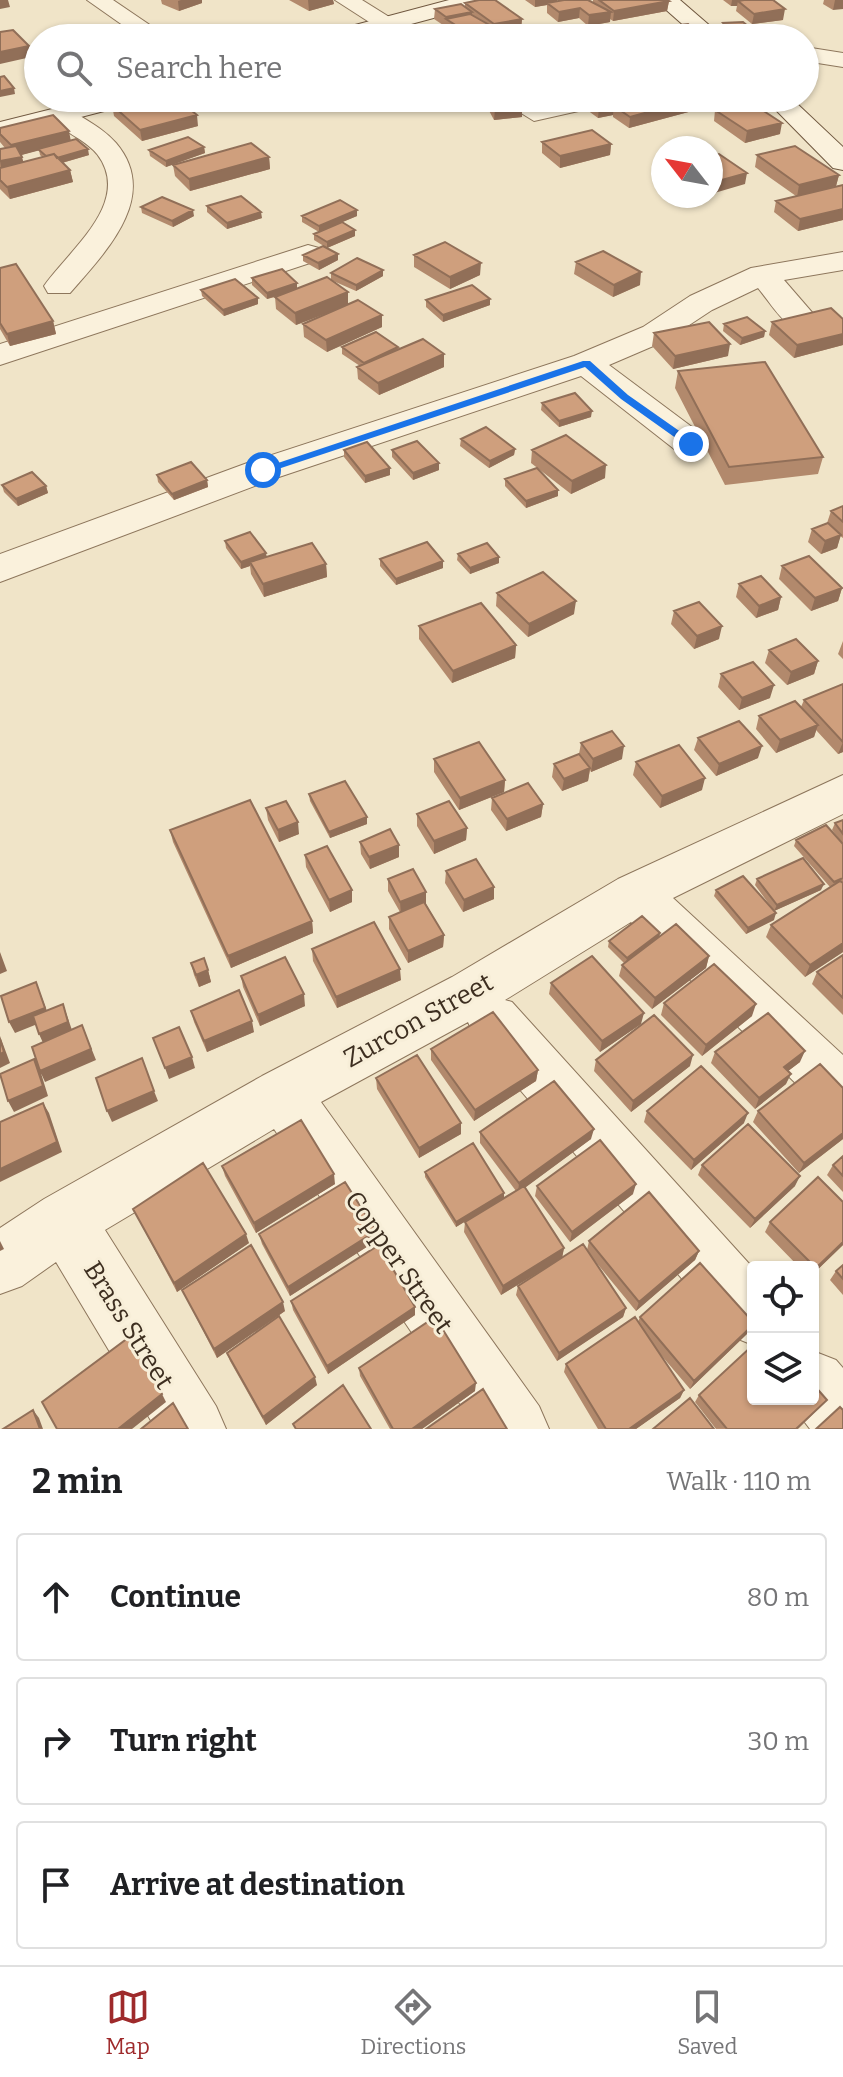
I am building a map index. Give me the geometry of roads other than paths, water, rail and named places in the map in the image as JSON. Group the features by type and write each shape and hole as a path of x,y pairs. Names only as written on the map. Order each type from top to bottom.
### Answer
{"street":[{"path":"98,0 135,24"},
{"path":"346,0 386,23"},
{"path":"382,24 474,0"},
{"path":"666,0 695,24"},
{"path":"819,45 843,42"},
{"path":"819,56 843,60"},
{"path":"0,130 73,112"},
{"path":"534,113 539,112"},
{"path":"791,112 843,162"},
{"path":"59,286 97,242 121,197 123,174 107,149 62,115"},
{"path":"0,355 308,254"},
{"path":"0,569 263,470 586,363 654,334 701,303 762,274 843,261"},
{"path":"762,274 807,325"},
{"path":"586,363 625,397 691,444"},
{"name":"Zurcon Street","path":"0,1264 65,1220 282,1094 471,993 635,894 842,795"},
{"path":"635,894 843,1092"},
{"path":"471,993 747,1307"},
{"name":"Copper Street","path":"282,1094 516,1429"},
{"name":"Brass Street","path":"65,1220 193,1429"},
{"path":"819,1390 843,1417"}]}
